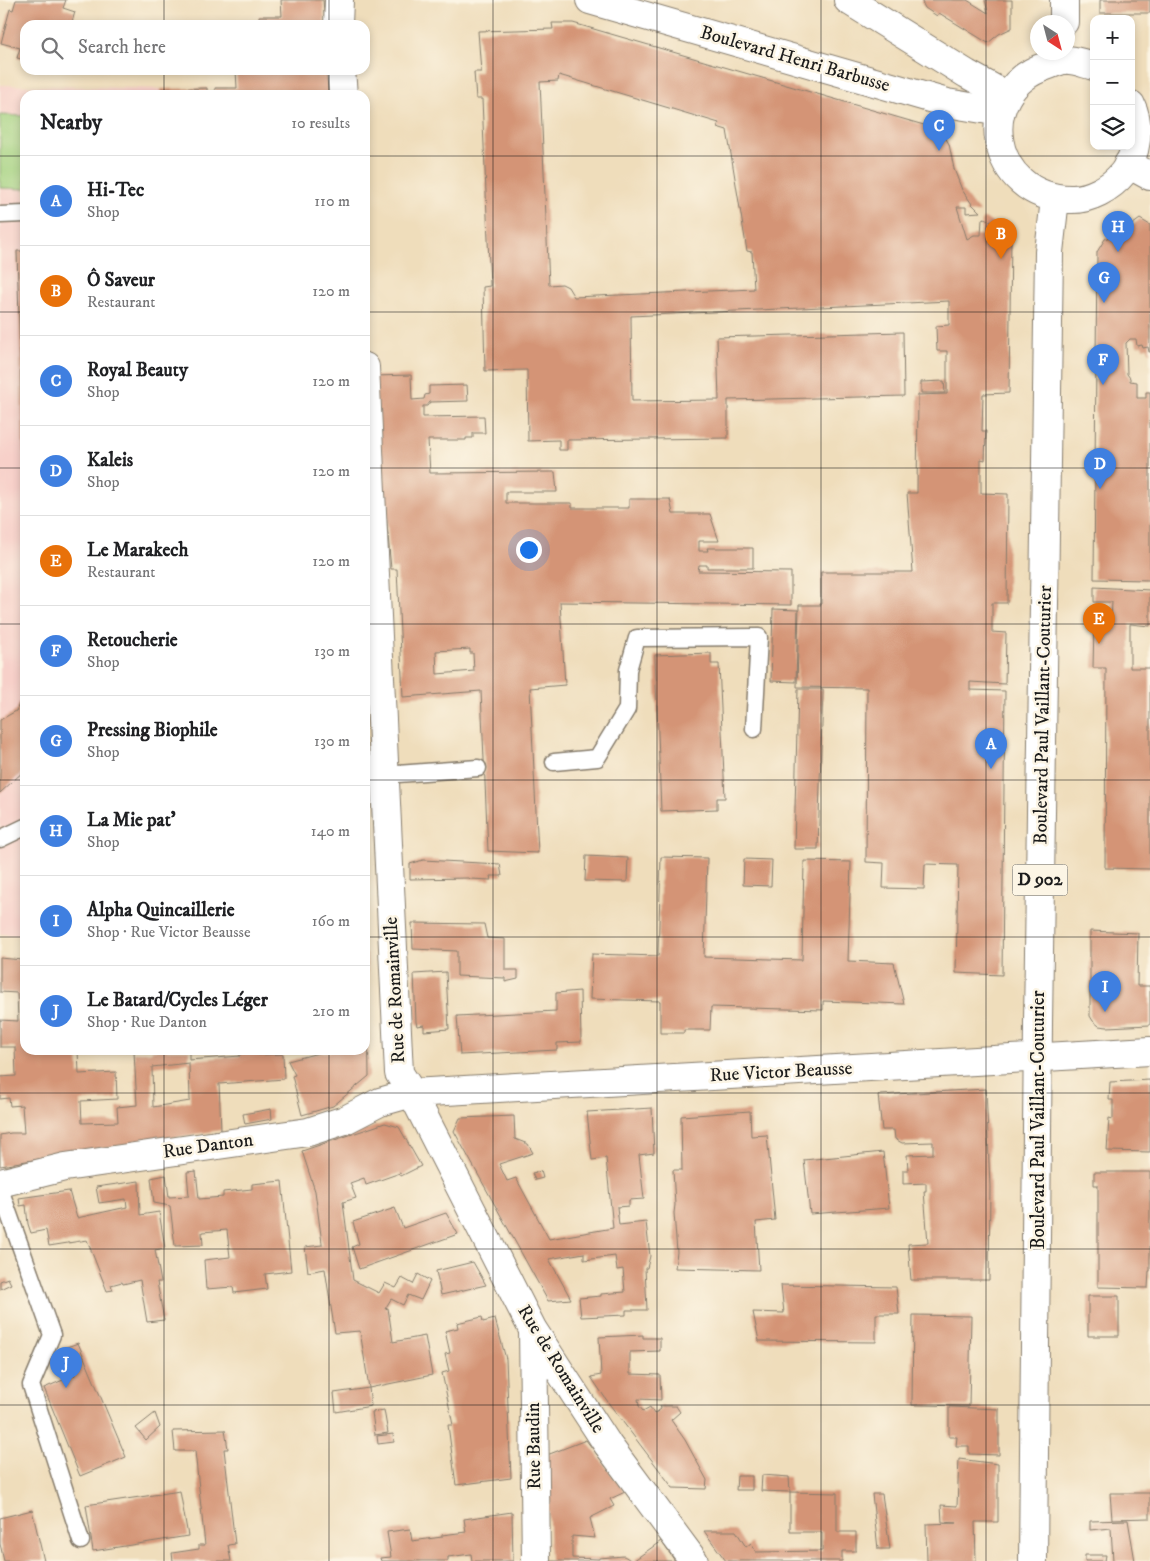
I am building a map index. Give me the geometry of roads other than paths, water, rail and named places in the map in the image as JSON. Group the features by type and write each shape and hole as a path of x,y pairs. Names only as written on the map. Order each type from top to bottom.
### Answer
{"street":[{"path":"338,0 338,20"},
{"name":"Boulevard Henri Barbusse","path":"590,0 947,103 1004,104"},
{"path":"848,0 966,74 1004,104"},
{"path":"1064,0 1064,15"},
{"path":"1055,60 1035,69 1020,80 1004,104 998,135 1003,158 1016,177 1034,192 1055,199 1076,199 1096,194 1113,183 1122,174 1139,170 1134,149 1138,108"},
{"path":"1075,60 1090,65"},
{"path":"341,75 343,90"},
{"name":"Boulevard Paul Vaillant-Couturier","path":"1033,1561 1049,252 1055,199"},
{"name":"Rue de Romainville","path":"370,474 399,1073 412,1093 534,1330 608,1445 694,1561"},
{"name":"Rue Victor Beausse","path":"412,1093 1150,1051"},
{"name":"Rue Danton","path":"0,1183 65,1167 308,1132 345,1120 380,1102 412,1093"},
{"name":"Rue Baudin","path":"534,1330 536,1561"}],"lane":[{"path":"0,215 20,214"},
{"path":"554,762 597,758 627,709 628,670 637,638 759,637 754,728"},
{"path":"384,775 478,768"},
{"path":"0,839 20,829"},
{"path":"0,1189 52,1335 31,1386 81,1541"}],"place":[{"name":"Royal Beauty","path":"939,151"},
{"name":"La Mie pat'","path":"1118,252"},
{"name":"Ô Saveur","path":"1001,259"},
{"name":"Pressing Biophile","path":"1104,303"},
{"name":"Retoucherie","path":"1103,385"},
{"name":"Kaleis","path":"1100,489"},
{"name":"Le Marakech","path":"1099,644"},
{"name":"Hi-Tec","path":"991,769"},
{"name":"Alpha Quincaillerie","path":"1105,1012"},
{"name":"Le Batard/Cycles Léger","path":"66,1388"}]}
